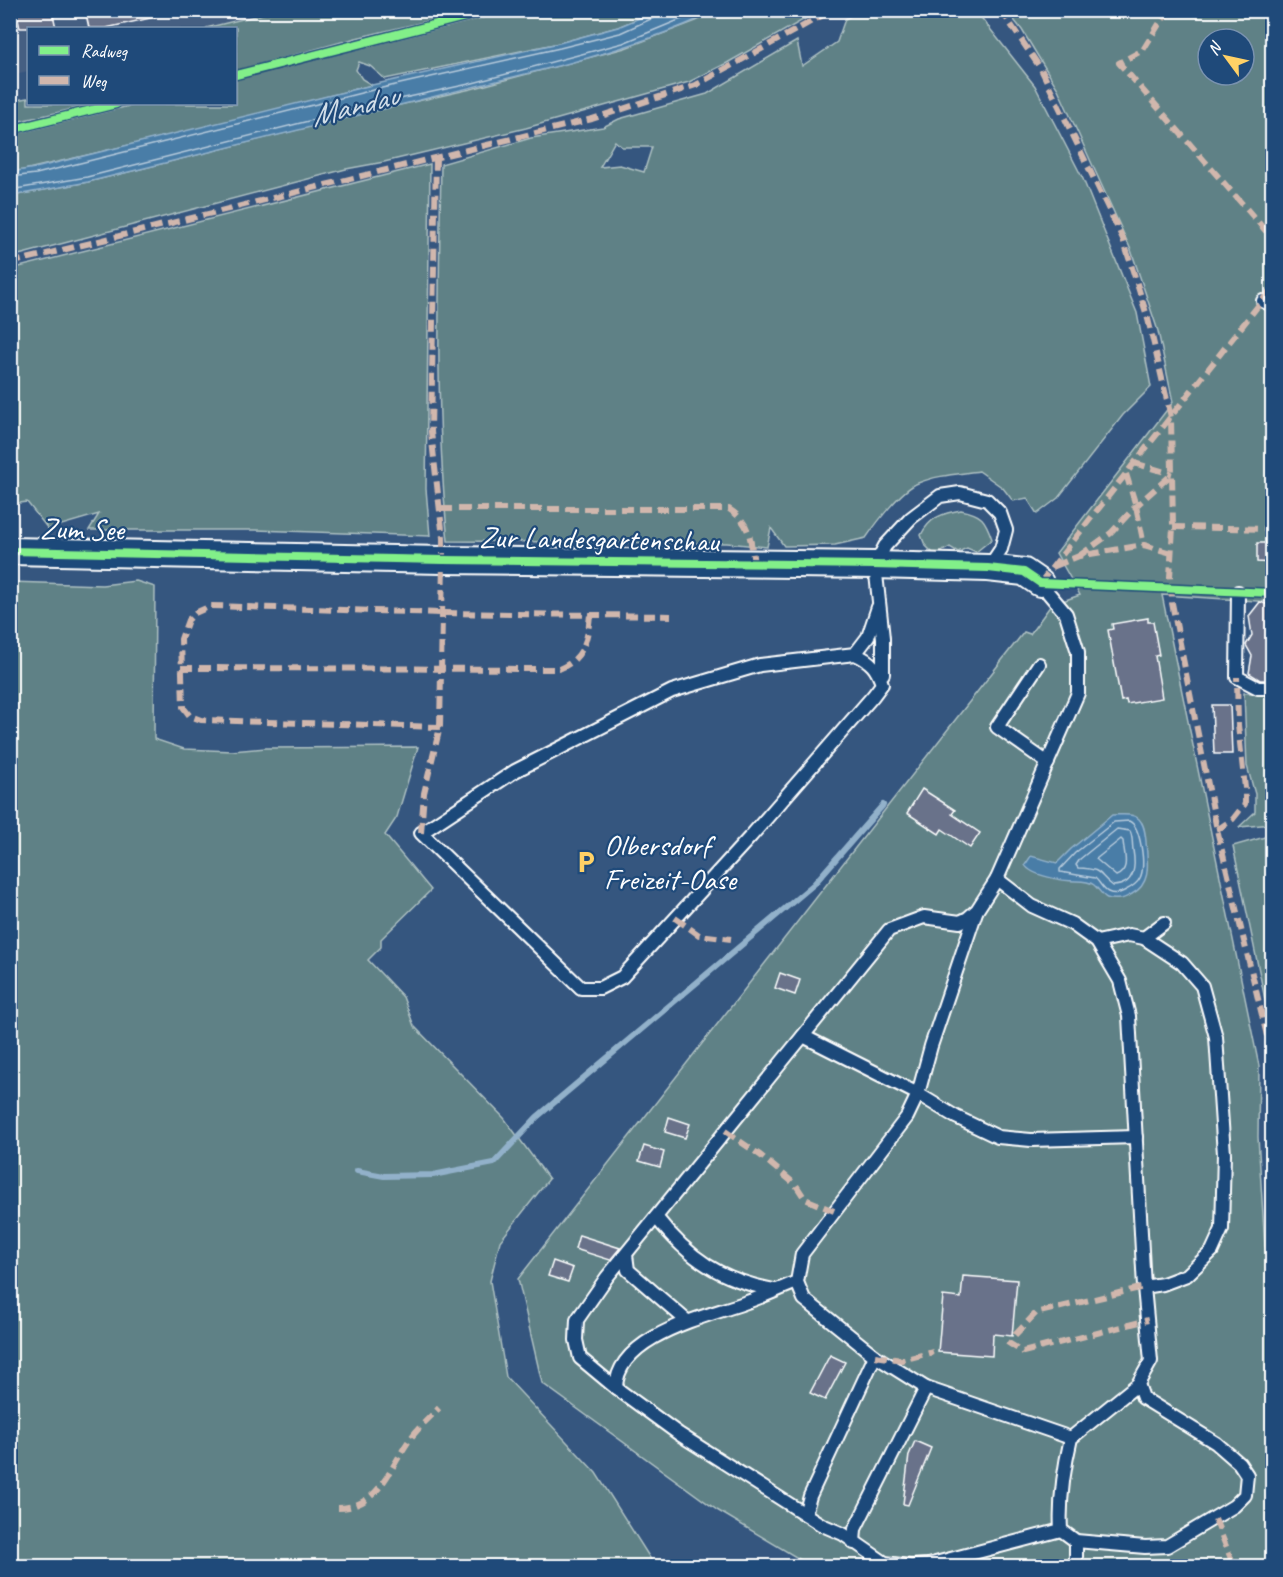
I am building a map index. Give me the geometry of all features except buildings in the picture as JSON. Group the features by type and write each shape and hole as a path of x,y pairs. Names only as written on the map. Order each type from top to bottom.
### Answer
{"street":[{"name":"Zum See","path":"10,551 154,554"},
{"name":"Zur Landesgartenschau","path":"154,554 455,561 988,568 1024,572 1040,583"}],"lane":[{"path":"883,674 883,638 875,565 885,546 911,518 940,496 960,494 987,500 1004,520 1004,540 996,558 988,568"},
{"path":"1040,583 1066,614 1078,652 1078,693 997,879 977,910 931,1046 918,1094 907,1117 802,1254 797,1282 804,1299 875,1356 926,1388 1071,1438"},
{"path":"1238,592 1237,677 1258,688 1272,688"},
{"path":"855,654 873,664 882,684 878,690 751,836 622,977 600,988 581,988 421,833 515,771 672,692 760,665 855,654 868,637 880,603"},
{"path":"1039,664 997,727 1048,763"},
{"path":"997,879 1032,906 1072,924 1098,942 1120,981 1129,1016 1144,1287 1151,1361 1138,1384 1071,1438 1062,1478 1061,1530"},
{"path":"977,910 960,922 924,917 889,930 607,1277 577,1320 576,1340 580,1358 616,1388 679,1434 822,1525 843,1534 885,1563 929,1566 1061,1530"},
{"path":"1144,938 1164,923"},
{"path":"1098,942 1129,935 1144,938 1182,963 1202,987 1216,1037 1224,1154 1222,1229 1212,1251 1187,1275 1163,1284 1144,1287"},
{"path":"803,1036 998,1137 1031,1140 1136,1137"},
{"path":"656,1217 675,1241 711,1268 747,1285 775,1291"},
{"path":"626,1255 628,1270 687,1321"},
{"path":"616,1388 616,1377 636,1349 687,1321 745,1303 797,1282"},
{"path":"805,1514 810,1496 875,1356"},
{"path":"1061,1530 1076,1541 1145,1547 1167,1546 1224,1512 1245,1495 1247,1475 1239,1463 1216,1443 1143,1398 1138,1384"},
{"path":"854,1543 855,1529 926,1388"},
{"path":"1076,1541 1076,1566"}],"shaded area":[{"path":"10,11 279,11 210,27 27,27 27,71 11,75"}],"green space":[{"path":"279,10 470,10 237,71 237,27 210,27"},
{"path":"510,11 656,11 618,27 559,43 385,79 370,66 359,62 356,70 362,79 372,85 11,173 10,135 133,105 237,105 237,79"},
{"path":"716,11 819,11 689,82 526,128 346,169 11,257 11,196 88,182 471,89 625,48"},
{"path":"860,11 976,11 1035,86 1083,179 1137,313 1151,387 1123,415 1058,498 1037,514 1027,498 1013,501 1003,488 979,471 940,476 918,483 897,499 866,538 835,545 784,546 771,528 767,547 727,543 448,541 440,400 441,164 531,138 603,127 619,119 707,94 797,41 802,66 837,42 845,19","holes":["615,141 622,147 652,147 644,172 620,165 600,167"]},
{"path":"1007,11 1272,11 1272,602 1162,595 1259,1066 1258,1137 1265,1246 1272,1263 1272,1566 811,1566 717,1510 542,1383 518,1279 1024,632 1030,634 1051,605 1080,595 1056,553 1173,402 1158,331 1131,250 1058,89 1022,30"},
{"path":"27,98 27,105 91,105 11,123 11,101"},
{"path":"430,164 426,489 430,536 256,530 89,530 99,514 48,529 27,502 11,504 11,269"},
{"path":"961,510 974,513 982,518 992,539 976,552 967,548 958,552 950,547 935,555 925,545 921,535 933,520"},
{"path":"136,581 155,587 154,739 184,749 232,751 266,748 418,747 397,817 385,835 431,890 381,939 381,947 368,960 403,997 414,1026 504,1118 549,1179 500,1241 490,1281 506,1377 596,1473 655,1566 11,1566 11,582 102,585"},
{"path":"1244,693 1272,693 1272,824 1239,827 1255,812 1255,794 1247,766"},
{"path":"1272,835 1272,1033 1233,846"}],"water":[{"name":"Mandau","path":"656,11 716,11 642,41 566,64 88,182 11,196 11,172 372,85 559,43 618,27"},
{"path":"1112,815 1134,816 1141,821 1144,830 1147,856 1146,877 1139,889 1132,894 1122,899 1110,899 1090,883 1048,877 1028,869 1025,865 1031,856 1057,863"}],"waterway":[{"path":"357,1171 384,1176 433,1175 494,1163 537,1117 814,884 883,805"}],"marked path":[{"path":"10,263 592,119 696,85 832,10"},
{"path":"1001,10 1041,69 1123,239 1148,319 1171,417 1173,527 1170,577 1172,603 1217,830 1270,1048 1272,1203"},
{"path":"1171,10 1161,21 1143,50 1119,63 1272,238"},
{"path":"421,833 424,793 440,727 443,538 431,432 436,157"},
{"path":"1040,583 1272,288"},
{"path":"1134,463 1172,474"},
{"path":"1126,474 1136,506 1144,545"},
{"path":"1079,556 1111,533 1136,506 1172,474"},
{"path":"440,509 729,509 742,520 749,533 754,565"},
{"path":"1173,527 1272,529"},
{"path":"1055,566 1079,556 1144,545 1171,553"},
{"path":"440,727 201,720 190,716 183,707 181,639 188,620 195,613 211,606 442,613 671,616"},
{"path":"181,668 559,669 574,660 583,647 590,614"},
{"path":"1217,830 1233,819 1245,804 1238,725 1237,677"},
{"path":"675,918 699,935 731,939"},
{"path":"725,1131 760,1155 796,1185 805,1199 834,1211"},
{"path":"1015,1335 1036,1313 1144,1287"},
{"path":"1007,1342 1023,1352 1148,1320"},
{"path":"875,1356 902,1360 933,1352"},
{"path":"338,1508 363,1502 373,1494 381,1486 411,1437 439,1408"},
{"path":"1215,1519 1234,1566"}],"cycle path":[{"path":"237,75 492,10"},
{"path":"10,130 112,105"},
{"path":"10,551 988,568 1024,572 1040,583 1272,593"}],"place":[{"name":"Olbersdorf Freizeit-Oase","path":"586,862"}]}
